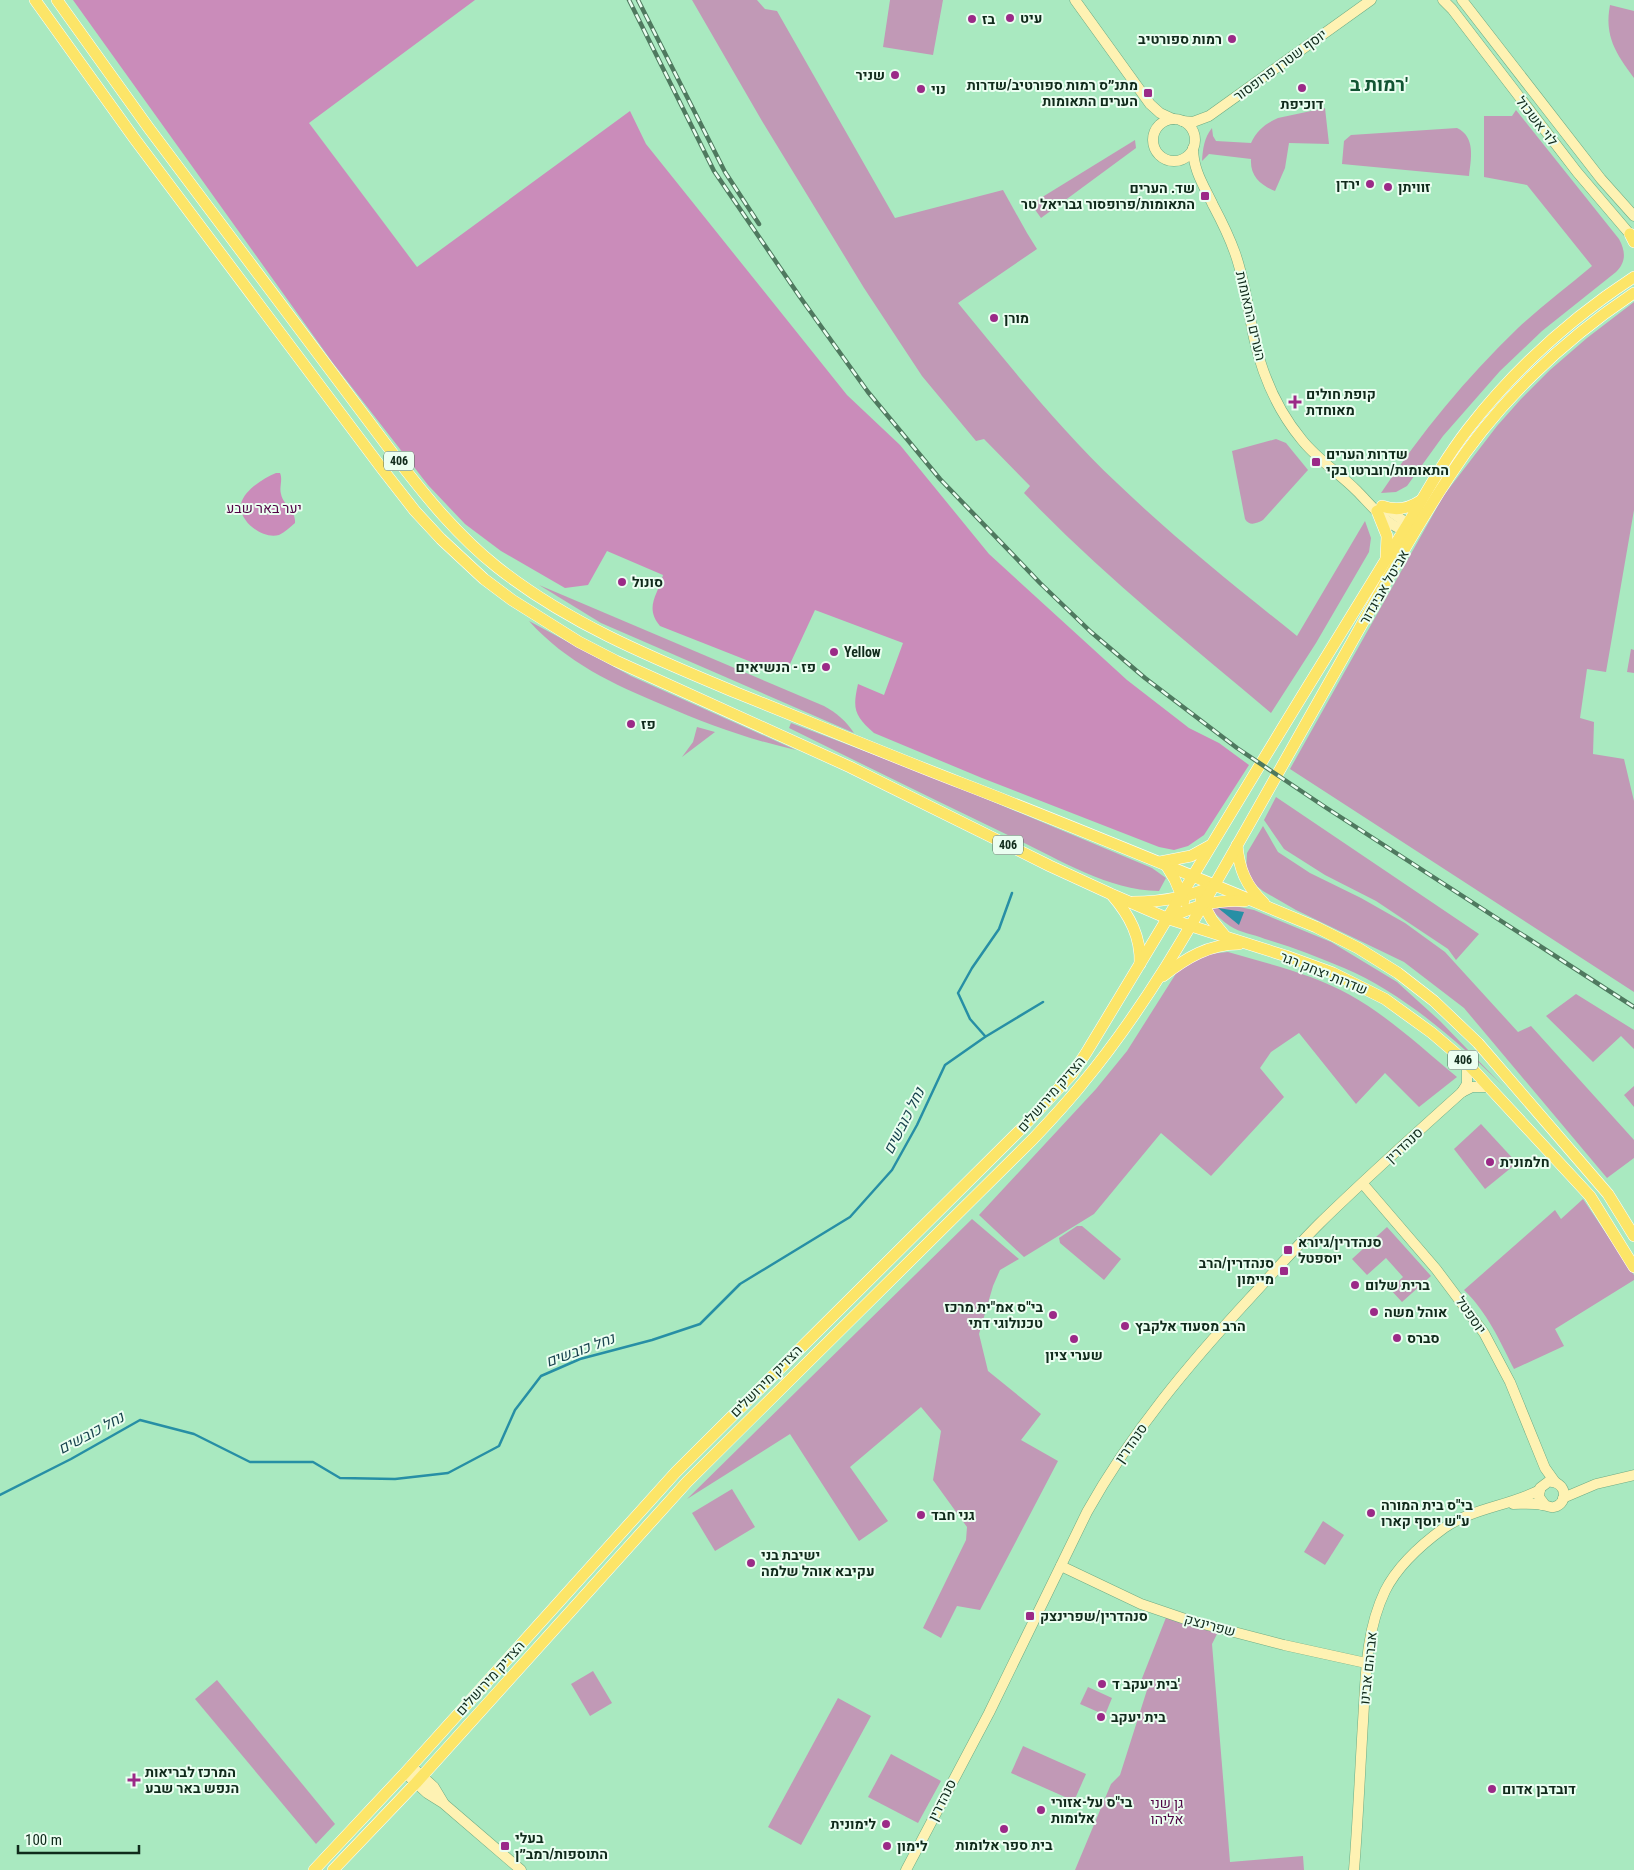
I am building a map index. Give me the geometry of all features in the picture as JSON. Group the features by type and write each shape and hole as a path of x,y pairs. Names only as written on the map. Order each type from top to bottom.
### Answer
{"main road":[{"name":"406","path":"35,0 134,138 383,470 434,532 484,579 544,622 616,661 850,767 1050,866 1168,918"},
{"name":"406","path":"56,0 148,127 429,500 454,527 495,565 554,606 624,645 882,752 1194,876 1316,927 1358,948 1398,973 1434,1002 1478,1043 1608,1194 1634,1236"},
{"path":"1629,280 1634,267"},
{"name":"אביטל אביגדור","path":"1191,926 1238,845 1440,469 1468,430 1501,390 1558,335 1629,280"},
{"name":"אביטל אביגדור","path":"1194,876 1248,783 1386,560 1408,529 1509,400 1564,346 1593,322 1634,293"},
{"path":"1386,560 1388,551 1387,536 1379,508 1404,508 1422,500"},
{"path":"1191,926 1182,896 1162,863 1196,855 1214,842"},
{"path":"1238,845 1238,859 1243,876 1252,890 1268,907"},
{"path":"1194,876 1204,905 1225,937"},
{"name":"הצדיק מירושלים","path":"314,1870 408,1769 676,1472 1050,1099 1072,1074 1086,1053 1194,876"},
{"path":"1129,902 1152,901 1182,896 1199,892 1215,885"},
{"path":"1111,894 1123,909 1134,928 1140,948 1140,966"},
{"path":"1168,918 1204,905 1234,900 1256,902"},
{"name":"שדרות יצחק רגר","path":"1168,918 1323,970 1385,999 1416,1022 1467,1063 1590,1196 1634,1267"},
{"name":"הצדיק מירושלים","path":"332,1870 419,1779 687,1482 1061,1109 1104,1056 1156,981 1191,926"},
{"path":"1156,981 1201,952 1223,945 1250,944"}],"street":[{"path":"1075,0 1150,104 1160,114 1178,120 1193,122 1209,116"},
{"path":"1351,14 1370,0"},
{"path":"1351,14 1378,0"},
{"name":"לוי אשכול","path":"1443,0 1452,9 1577,172 1633,239"},
{"name":"לוי אשכול","path":"1462,0 1596,173 1634,216"},
{"name":"יוסף שטרן פרופסור","path":"1209,116 1351,14"},
{"path":"1150,104 1154,118 1155,132 1153,141 1158,153 1165,159 1188,166 1198,176"},
{"path":"1175,161 1184,158 1194,145 1200,126 1209,116"},
{"path":"1155,132 1161,124 1178,120 1192,130 1194,163 1198,176"},
{"name":"הערים התאומות","path":"1198,176 1223,225 1239,264 1259,356 1271,391 1290,424 1314,454 1357,491 1408,529"},
{"path":"1462,1092 1467,1084 1467,1063"},
{"path":"1462,1092 1472,1087 1489,1087"},
{"name":"סנהדרין","path":"906,1870 989,1713 1075,1536 1102,1486 1164,1396 1198,1355 1320,1224 1462,1092"},
{"name":"יוספטל","path":"1363,1184 1436,1269 1484,1333 1510,1382 1545,1468 1557,1483"},
{"path":"1545,1468 1540,1488 1540,1499 1545,1505 1556,1506 1563,1498 1596,1484"},
{"path":"1540,1488 1548,1482 1577,1486 1596,1484 1634,1475"},
{"path":"1557,1483 1564,1490 1563,1498"},
{"name":"אברהם אבינו","path":"1354,1870 1366,1663 1370,1636 1386,1589 1412,1556 1456,1520 1487,1508 1505,1504 1540,1488"},
{"name":"אברהם אבינו","path":"1505,1504 1545,1505"},
{"name":"שפרינצק","path":"1061,1566 1142,1604 1188,1620 1284,1645 1366,1663"},
{"path":"408,1769 419,1779 427,1793 444,1803 521,1870"}],"green space":[{"path":"73,0 475,0 309,123 417,267 630,111 646,144 847,395 900,445 989,554 1127,680 1189,728 1219,743 1249,765 1204,835 1188,846 1174,850 1159,847 982,778 874,733 859,717 855,706 858,684 884,695 903,643 815,610 790,664 774,671 660,626 655,619 653,607 663,575 607,551 588,585 565,588 501,551 465,524 428,485 333,363"},
{"path":"692,0 757,0 765,9 777,11 895,218 1003,190 1037,249 958,303 1035,396 1096,462 1183,543 1297,636 1365,521 1371,538 1369,552 1316,643 1271,713 1113,579 1053,523 1024,493 1030,486 984,439 976,441 922,376 864,288 762,121"},
{"path":"890,0 943,0 933,55 883,47"},
{"path":"1610,5 1634,11 1634,78 1617,53 1610,35"},
{"path":"1325,108 1329,144 1289,143 1285,168 1275,191 1261,183 1254,175 1251,159 1209,154 1202,161 1204,143 1212,128 1216,141 1251,143 1262,128 1278,118"},
{"path":"1516,110 1619,239 1624,253 1622,264 1616,272 1542,331 1500,371 1443,436 1407,486 1396,492 1381,493 1428,428 1480,366 1518,328 1592,266 1527,185 1484,177 1484,116 1512,116"},
{"path":"1457,128 1463,132 1470,143 1469,176 1342,164 1344,141 1351,135"},
{"path":"1135,140 1136,148 1041,218 1031,204"},
{"path":"1634,302 1634,510 1606,672 1587,669 1580,718 1594,722 1593,754 1624,759 1634,801 1634,992 1290,769 1444,495 1497,426 1521,399 1550,370 1587,338"},
{"path":"1276,439 1286,443 1308,470 1263,520 1251,523 1245,519 1232,451"},
{"name":"יער באר שבע","path":"280,473 282,498 292,511 295,523 281,534 273,536 259,532 247,523 243,517 241,504 250,489 260,481"},
{"path":"539,585 824,706 841,718 854,733 601,623"},
{"path":"529,621 631,676 796,750 712,725 626,689 592,671 559,649"},
{"path":"1631,649 1634,650 1634,673 1627,672"},
{"path":"791,723 948,783 1152,868 1166,878 1159,891 1121,885 1084,872 789,728"},
{"path":"697,727 715,732 682,757 693,742"},
{"path":"1276,797 1479,934 1456,960 1448,949 1376,901 1325,875 1284,849 1264,820"},
{"path":"1263,826 1278,852 1310,873 1361,898 1405,923 1445,952 1518,1032 1531,1026 1634,1140 1634,1158 1607,1178 1464,1008 1404,962 1296,910 1263,891 1252,882 1246,870 1247,853"},
{"path":"1225,904 1254,910 1331,942 1397,982 1440,1021 1504,1087 1449,1036 1388,991 1344,968 1234,928 1224,922 1210,908"},
{"path":"1228,952 1306,975 1350,995 1392,1023 1457,1077 1419,1107 1385,1073 1356,1104 1299,1033 1271,1052 1260,1068 1284,1097 1211,1176 1161,1133 1094,1214 1024,1257 979,1215 1096,1089 1127,1051 1182,964 1199,955"},
{"path":"1576,994 1634,1030 1634,1049 1621,1036 1593,1062 1546,1016"},
{"path":"1634,1086 1634,1107 1624,1095"},
{"path":"1481,1124 1517,1163 1485,1189 1454,1149"},
{"path":"1583,1199 1634,1275 1634,1280 1555,1329 1564,1346 1514,1369 1486,1317 1464,1290 1555,1210 1561,1219"},
{"path":"972,1219 1019,1259 1000,1270 993,1286 979,1334 988,1371 1041,1414 1021,1440 1058,1461 980,1610 957,1606 941,1638 923,1628 966,1540 967,1527 933,1480 941,1431 921,1407 850,1467 888,1521 859,1541 790,1434 687,1499"},
{"path":"1077,1226 1082,1226 1121,1259 1104,1280 1060,1243 1059,1238"},
{"path":"1387,1227 1431,1276 1402,1302 1390,1289 1403,1277 1386,1258 1367,1275 1352,1259"},
{"path":"732,1489 755,1527 715,1551 692,1513"},
{"path":"1323,1521 1344,1535 1325,1565 1304,1552"},
{"name":"גן שני אליהו","path":"1167,1615 1219,1630 1212,1644 1230,1862 1303,1856 1304,1870 1075,1870 1111,1784 1120,1775 1147,1690 1139,1686"},
{"path":"593,1671 612,1703 590,1716 571,1684"},
{"path":"217,1680 335,1824 316,1844 195,1699"},
{"path":"1088,1687 1112,1698 1105,1715 1080,1704"},
{"path":"838,1698 871,1716 801,1845 768,1827"},
{"path":"1023,1746 1086,1774 1074,1801 1011,1773"},
{"path":"891,1754 941,1781 918,1823 868,1797"}],"water":[{"path":"1218,908 1244,912 1239,925"}],"waterway":[{"path":"985,1036 970,1019 958,993 972,968 999,929 1012,893"},
{"name":"נחל כובשים","path":"0,1495 71,1459 140,1420 194,1434 250,1462 313,1462 340,1478 395,1479 448,1473 499,1446 515,1410 541,1376 580,1359 652,1340 700,1324 740,1284 850,1217 892,1170 917,1125 945,1065 985,1037 1043,1002"}],"railway":[{"path":"629,0 714,171 800,297 868,392 940,479 1040,583 1091,632 1145,678 1237,748 1634,1007"},
{"path":"638,0 725,172 759,224"}],"place":[{"name":"עיט","path":"1010,18"},
{"name":"בז","path":"972,19"},
{"name":"רמות ספורטיב","path":"1232,39"},
{"name":"שניר","path":"895,75"},
{"name":"דוכיפת","path":"1302,88"},
{"name":"נוי","path":"921,89"},
{"name":"מתנ״ס רמות ספורטיב/שדרות הערים התאומות","path":"1148,93"},
{"name":"ירדן","path":"1370,184"},
{"name":"זוויתן","path":"1388,187"},
{"name":"שד. הערים התאומות/פרופסור גבריאל טר","path":"1205,196"},
{"name":"מורן","path":"994,318"},
{"name":"קופת חולים מאוחדת","path":"1295,402"},
{"name":"שדרות הערים התאומות/רוברטו בקי","path":"1316,462"},
{"name":"סונול","path":"622,582"},
{"name":"Yellow","path":"834,652"},
{"name":"פז - הנשיאים","path":"826,667"},
{"name":"פז","path":"631,724"},
{"name":"חלמונית","path":"1490,1162"},
{"name":"סנהדרין/גיורא יוספטל","path":"1288,1250"},
{"name":"סנהדרין/הרב מיימון","path":"1284,1271"},
{"name":"ברית שלום","path":"1355,1285"},
{"name":"אוהל משה","path":"1374,1312"},
{"name":"בי\"ס אמ\"ית מרכז טכנולוגי דתי","path":"1053,1315"},
{"name":"הרב מסעוד אלקבץ","path":"1125,1326"},
{"name":"סברס","path":"1397,1338"},
{"name":"שערי ציון","path":"1074,1339"},
{"name":"בי\"ס בית המורה ע\"ש יוסף קארו","path":"1371,1513"},
{"name":"גני חבד","path":"921,1515"},
{"name":"ישיבת בני עקיבא אוהל שלמה","path":"751,1563"},
{"name":"סנהדרין/שפרינצק","path":"1030,1616"},
{"name":"בית יעקב ד'","path":"1102,1684"},
{"name":"בית יעקב","path":"1101,1717"},
{"name":"המרכז לבריאות הנפש באר שבע","path":"134,1780"},
{"name":"דובדבן אדום","path":"1492,1789"},
{"name":"בי\"ס על-אזורי אלומות","path":"1041,1810"},
{"name":"לימונית","path":"886,1824"},
{"name":"בית ספר אלומות","path":"1004,1829"},
{"name":"בעלי התוספות/רמב״ן","path":"505,1846"},
{"name":"לימון","path":"887,1846"}],"district":[{"name":"רמות ב'","path":"1379,84"}]}
